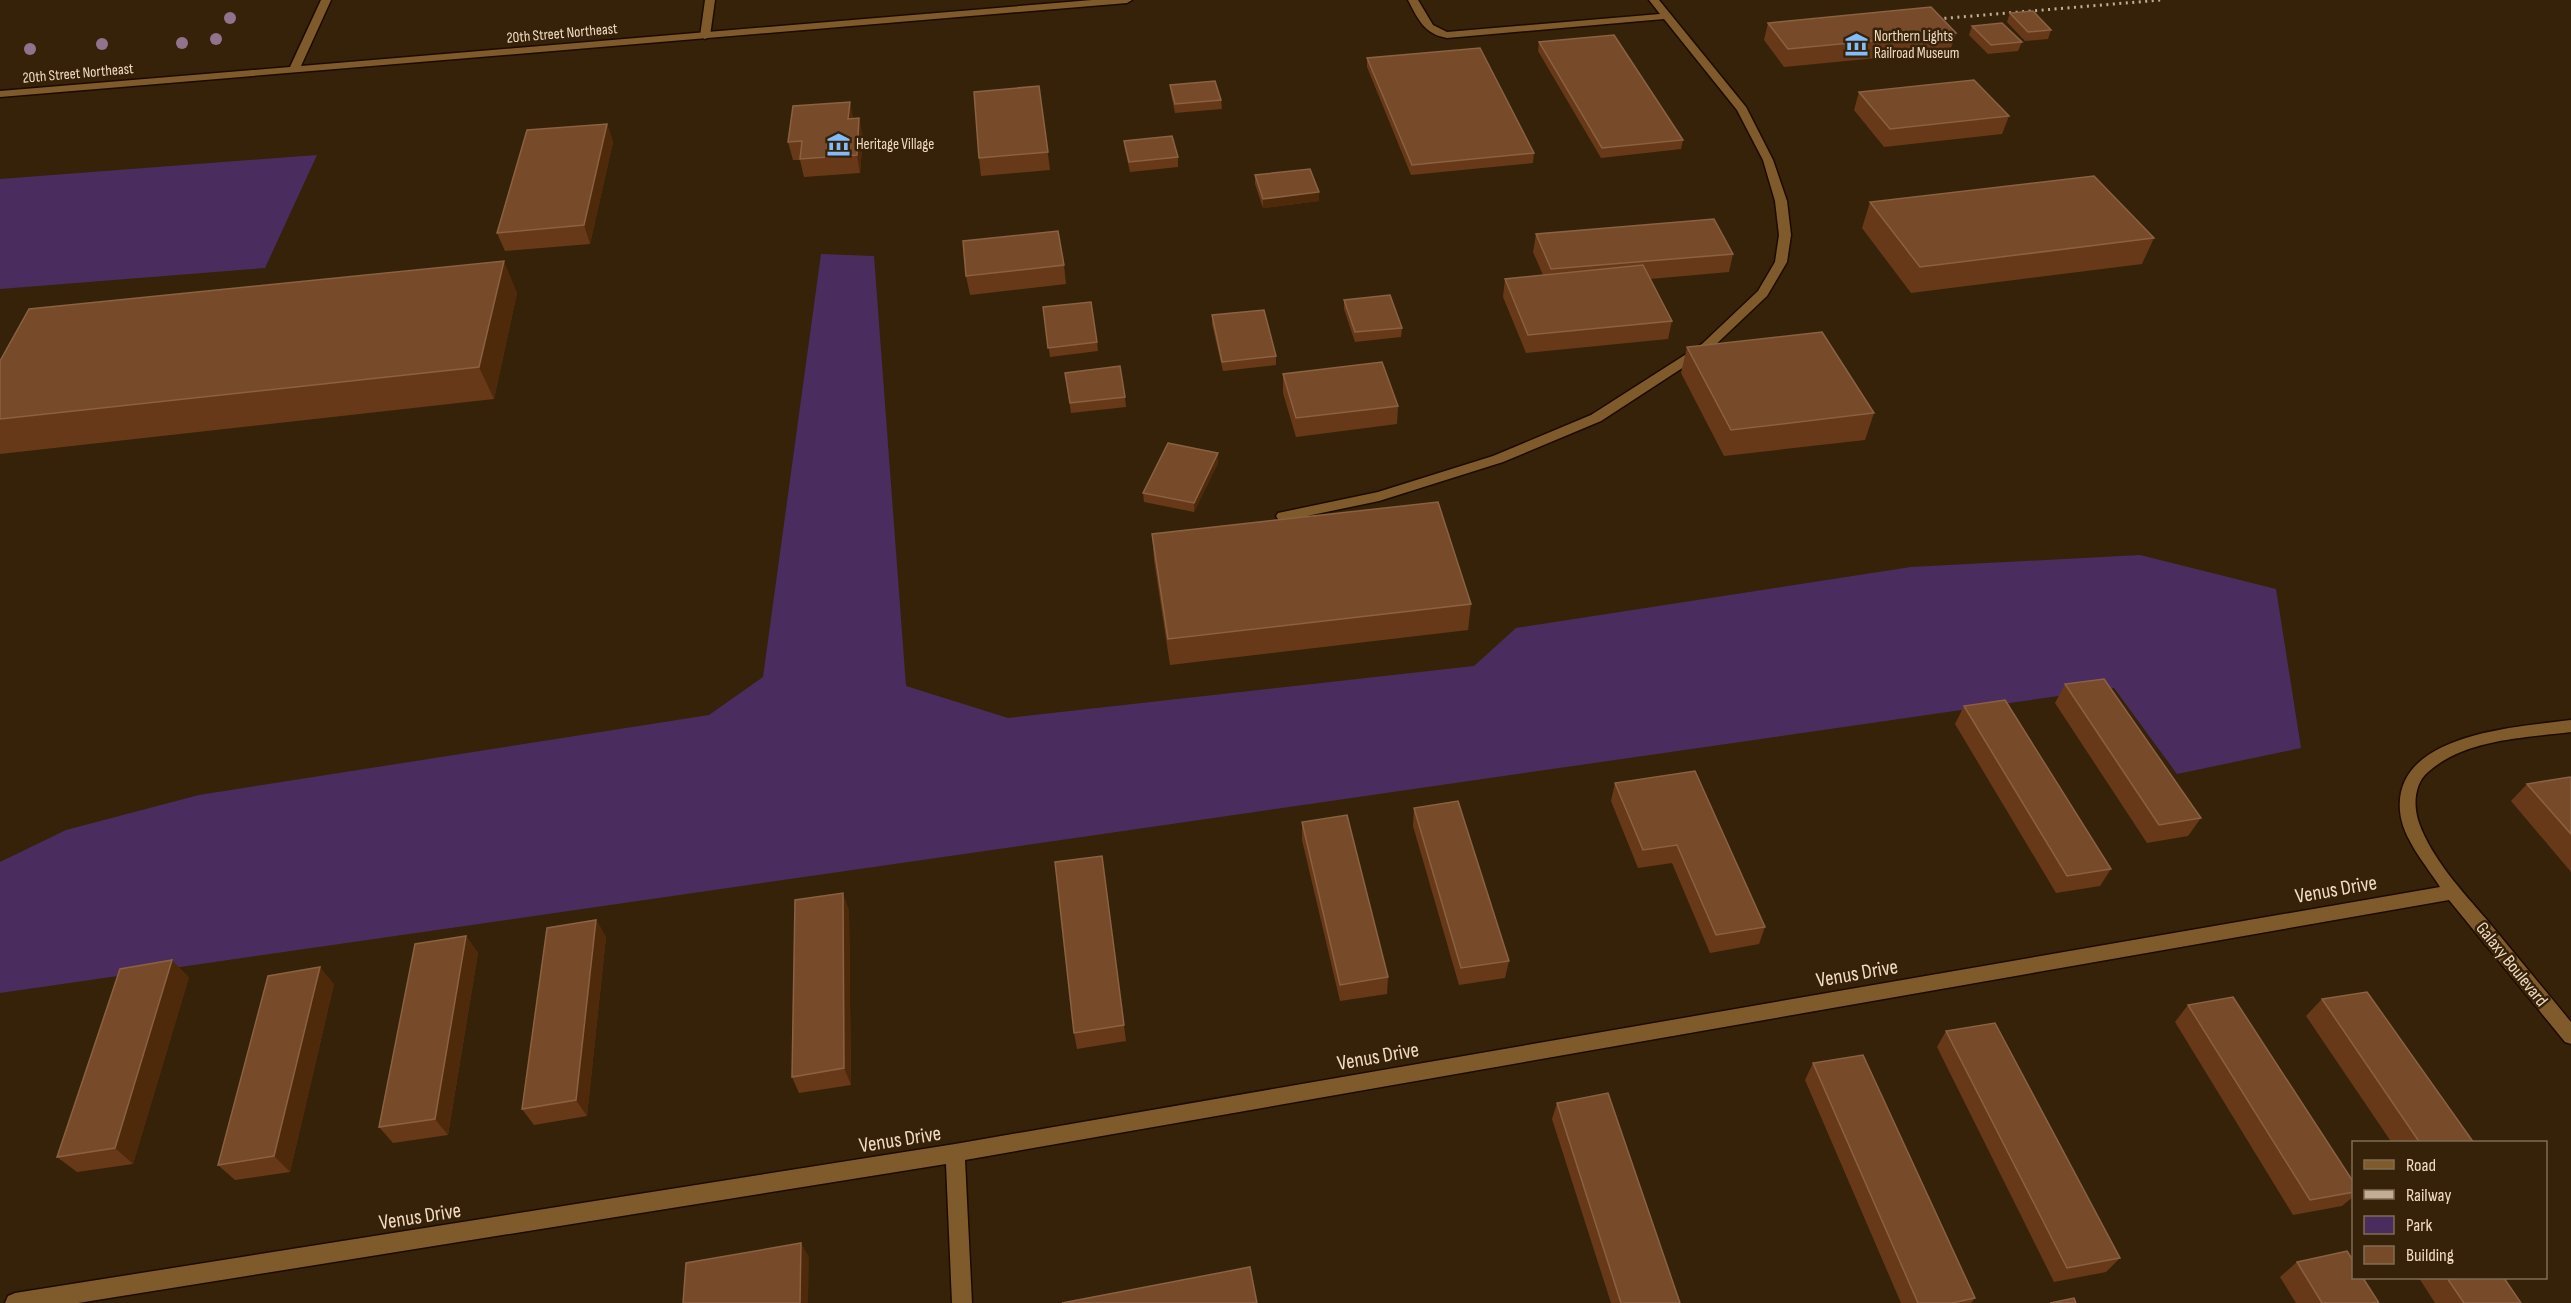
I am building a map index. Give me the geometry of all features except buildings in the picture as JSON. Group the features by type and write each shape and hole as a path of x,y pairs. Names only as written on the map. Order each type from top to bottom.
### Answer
{"street":[{"path":"294,70 326,0"},
{"path":"705,36 710,0"},
{"name":"20th Street Northeast","path":"0,94 1127,0"},
{"path":"1413,0 1428,29 1436,34 1447,35 1666,16"},
{"path":"1283,516 1390,493 1498,459 1596,418 1706,347 1763,293 1781,262 1785,235 1781,201 1768,160 1742,108 1654,0"},
{"path":"2452,892 2418,835 2408,812 2407,791 2414,774 2429,760 2446,751 2470,743 2571,726"},
{"name":"Galaxy Boulevard","path":"2452,892 2571,1036"},
{"name":"Venus Drive","path":"15,1303 955,1153 2452,892"},
{"path":"955,1153 962,1303"}],"green space":[{"path":"317,155 265,268 0,289 0,179"},
{"path":"821,254 874,256 906,686 1008,718 1474,666 1516,628 1911,567 2140,555 2276,589 2301,748 2177,774 2114,688 0,993 0,862 66,830 199,795 709,715 763,677"}],"railway":[{"path":"1925,20 2161,0"}],"place":[{"name":"Northern Lights Railroad Museum","path":"1856,45"},
{"name":"Heritage Village","path":"838,144"}]}
